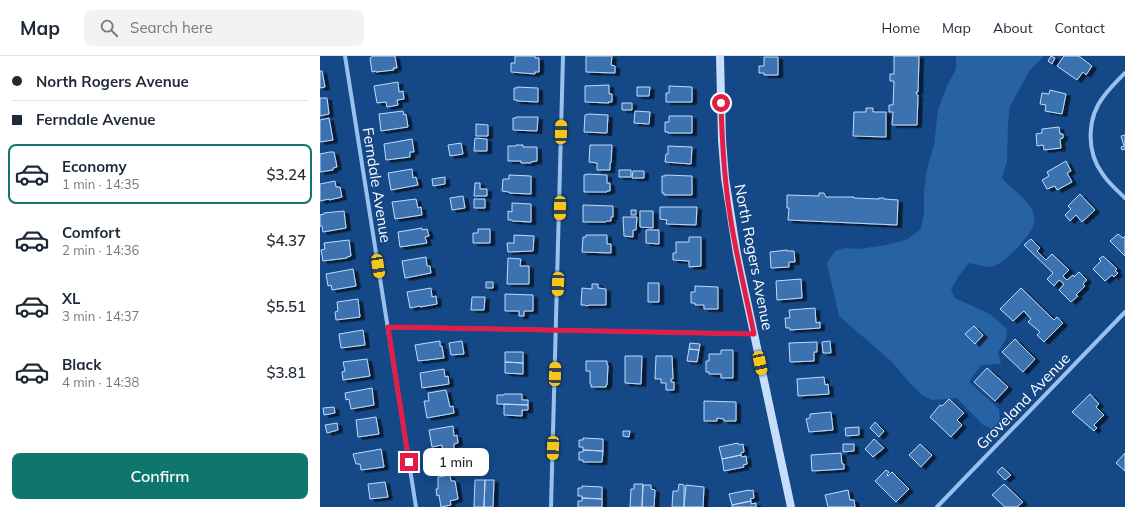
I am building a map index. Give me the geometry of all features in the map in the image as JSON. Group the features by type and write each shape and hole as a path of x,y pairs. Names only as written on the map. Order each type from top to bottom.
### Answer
{"street":[{"name":"Ferndale Avenue","path":"345,56 416,507"},
{"path":"551,507 557,330 563,56"},
{"name":"North Rogers Avenue","path":"720,56 722,140 725,178 736,254 791,507"},
{"path":"1125,73 1103,96 1092,120 1091,134 1091,148 1102,173 1125,198"},
{"name":"Groveland Avenue","path":"937,507 1125,312"},
{"path":"388,327 754,334"}],"shaded area":[{"path":"956,56 1044,56 1030,70 1010,106 1007,161 1002,178 1028,203 1034,215 1034,224 1022,242 1003,261 991,267 969,263 958,277 951,290 955,298 990,314 1007,329 1006,339 998,352 1001,364 981,365 969,382 999,409 1000,421 992,429 983,425 957,398 932,400 922,395 891,361 839,316 827,263 835,251 845,248 859,249 887,245 908,239 921,229 924,213 924,191 927,169 934,145 938,110 947,86 956,69"}],"building":[{"path":"373,56 395,56 397,68 393,68 394,70 372,72 370,58"},
{"path":"515,56 535,56 535,58 539,58 539,72 535,72 535,74 511,72 511,63 515,63"},
{"path":"586,56 612,56 611,65 615,66 615,73 586,72"},
{"path":"894,56 919,56 918,92 916,92 918,95 917,125 892,125 893,112 889,112 889,105 893,105 894,81 890,81 890,74 894,74"},
{"path":"1051,56 1055,58 1052,64 1048,61"},
{"path":"1064,56 1079,56 1092,66 1086,75 1083,72 1077,80 1057,66"},
{"path":"764,57 778,57 778,75 764,75 764,73 759,73 759,66 764,66"},
{"path":"320,71 322,71 325,87 320,88"},
{"path":"398,82 399,92 403,91 404,99 397,100 398,105 387,107 386,102 377,103 374,86"},
{"path":"609,85 609,94 612,94 612,102 585,102 585,86"},
{"path":"669,86 692,87 692,102 666,102 666,93 669,93"},
{"path":"637,87 650,87 649,96 637,96"},
{"path":"514,88 538,88 538,102 514,100"},
{"path":"1050,90 1066,94 1062,114 1045,111 1046,105 1040,104 1042,93 1049,94"},
{"path":"320,98 327,98 329,114 320,116"},
{"path":"622,103 632,103 632,110 622,110"},
{"path":"866,108 873,108 873,112 886,112 886,137 853,136 854,112 866,112"},
{"path":"403,111 404,115 406,114 408,127 381,131 379,114"},
{"path":"635,111 650,112 649,124 634,123"},
{"path":"585,115 608,115 607,133 584,132"},
{"path":"669,116 692,116 692,133 665,132 665,122 669,122"},
{"path":"538,117 537,131 513,130 513,118"},
{"path":"329,118 333,140 320,142 320,120"},
{"path":"476,124 488,125 488,136 476,136"},
{"path":"1059,127 1060,134 1063,134 1063,138 1060,139 1061,148 1044,150 1043,145 1037,146 1036,134 1042,133 1042,129"},
{"path":"1125,135 1125,149 1122,150 1121,147 1124,146 1121,136"},
{"path":"475,138 487,139 487,151 474,151"},
{"path":"412,139 414,152 410,152 410,157 386,160 384,144"},
{"path":"461,143 463,154 450,156 448,145"},
{"path":"523,145 523,147 537,147 537,161 531,163 521,163 521,161 508,161 508,146"},
{"path":"590,145 612,145 610,170 597,170 597,163 589,162"},
{"path":"668,146 692,147 691,164 665,162 666,154 668,154"},
{"path":"334,152 337,167 333,168 333,170 320,172 320,154"},
{"path":"1066,161 1071,171 1067,173 1072,182 1057,190 1055,186 1047,189 1042,180 1049,176 1047,172"},
{"path":"412,169 413,178 416,177 418,185 391,190 388,173"},
{"path":"619,170 631,170 631,177 619,177"},
{"path":"633,171 644,171 644,178 632,178"},
{"path":"509,175 531,176 531,194 509,193 502,191 503,179 509,179"},
{"path":"584,175 607,175 607,183 610,183 610,191 584,192"},
{"path":"662,176 692,176 692,195 664,195 664,193 662,193"},
{"path":"445,177 445,184 433,186 432,179"},
{"path":"335,181 336,187 340,187 342,197 320,201 320,184"},
{"path":"475,183 480,183 480,189 487,189 487,196 474,196"},
{"path":"819,193 824,193 826,197 884,198 898,200 897,225 788,220 789,208 787,208 787,195 819,196"},
{"path":"1080,194 1095,210 1082,222 1076,215 1070,221 1065,215 1071,209 1068,206"},
{"path":"463,196 465,208 452,210 450,198"},
{"path":"416,199 418,208 421,207 422,215 395,219 392,202"},
{"path":"474,199 485,199 485,208 474,208"},
{"path":"512,203 531,204 531,222 508,220 508,211 512,212"},
{"path":"583,205 613,206 613,217 611,217 611,221 606,222 583,222"},
{"path":"660,207 697,207 696,225 666,224 667,220 660,219"},
{"path":"631,210 636,210 636,215 631,215"},
{"path":"344,211 346,228 323,232 322,226 320,226 320,215 324,213"},
{"path":"640,211 653,211 653,228 640,227"},
{"path":"623,217 637,217 636,230 633,230 633,237 624,236"},
{"path":"422,228 422,230 427,229 429,236 425,237 427,243 400,247 398,232"},
{"path":"478,229 490,229 490,243 473,243 473,233 478,233"},
{"path":"646,230 659,230 659,244 646,243"},
{"path":"1118,234 1123,238 1125,236 1125,256 1110,241"},
{"path":"514,235 534,236 533,251 508,252 507,243 514,243"},
{"path":"586,235 607,235 607,244 611,244 611,253 582,252 583,237 586,237"},
{"path":"689,237 701,237 701,266 689,267 689,261 673,260 673,253 676,253 676,242 689,242"},
{"path":"1031,239 1040,248 1037,251 1046,260 1052,254 1069,270 1063,276 1067,280 1073,275 1074,277 1079,272 1087,280 1083,284 1085,286 1076,295 1078,296 1071,302 1059,290 1064,284 1059,280 1054,286 1047,279 1053,273 1024,245"},
{"path":"349,240 351,256 347,258 323,261 321,250 325,249 324,243"},
{"path":"787,250 794,251 795,262 789,262 789,267 771,268 770,252"},
{"path":"1103,256 1117,269 1115,271 1118,273 1114,277 1112,275 1105,281 1093,269 1101,261 1099,259"},
{"path":"426,257 427,266 430,266 431,273 405,278 402,261"},
{"path":"508,258 521,259 520,266 529,266 529,284 507,284"},
{"path":"353,269 356,286 332,290 331,285 328,286 326,274"},
{"path":"801,279 802,298 777,300 776,281"},
{"path":"486,282 493,282 493,288 486,288"},
{"path":"648,283 659,283 659,302 648,302"},
{"path":"592,284 598,284 598,288 606,289 606,305 581,305 582,288 592,289"},
{"path":"695,286 718,287 718,309 704,309 704,305 695,305 695,303 691,303 691,292 695,292"},
{"path":"431,288 432,297 436,296 437,304 410,308 407,292"},
{"path":"1021,288 1054,320 1057,317 1063,323 1044,342 1037,335 1040,332 1028,322 1031,319 1024,311 1013,321 1000,309"},
{"path":"505,294 533,295 533,311 524,311 524,316 519,316 519,311 505,311"},
{"path":"472,297 485,297 484,310 471,310"},
{"path":"358,299 360,317 336,320 335,312 338,311 337,302"},
{"path":"815,308 816,323 820,322 820,328 790,330 790,328 786,328 785,318 790,318 789,310"},
{"path":"974,326 983,335 975,344 965,334"},
{"path":"363,330 365,345 341,348 339,334"},
{"path":"1015,339 1035,359 1023,372 1002,352"},
{"path":"440,341 444,358 418,361 415,345"},
{"path":"462,341 464,354 451,355 449,343"},
{"path":"830,341 831,353 823,353 822,342"},
{"path":"817,342 817,352 814,352 814,361 790,362 789,343"},
{"path":"690,343 700,344 699,350 689,349"},
{"path":"689,349 699,350 697,362 687,361"},
{"path":"721,350 733,350 733,378 721,378 721,374 709,374 709,372 706,372 706,361 709,361 709,354 721,354"},
{"path":"505,352 523,352 523,363 505,362"},
{"path":"625,356 642,356 641,384 625,383"},
{"path":"656,356 672,356 673,379 671,379 671,382 674,382 674,390 666,390 666,383 661,383 661,379 655,379"},
{"path":"367,359 370,376 343,380 342,372 345,371 343,362"},
{"path":"586,361 607,361 606,387 591,387 590,371 586,371"},
{"path":"505,362 523,363 523,374 505,373"},
{"path":"987,368 1008,387 995,401 974,382"},
{"path":"444,369 445,377 448,376 449,384 422,388 420,373"},
{"path":"824,377 825,385 828,384 829,394 798,396 797,379"},
{"path":"372,388 374,405 351,409 349,399 346,400 345,393"},
{"path":"446,390 450,407 453,406 454,413 427,418 424,401 429,401 428,393"},
{"path":"522,394 522,400 528,400 528,405 497,404 497,395"},
{"path":"1090,394 1099,404 1096,407 1104,415 1094,425 1097,428 1094,431 1072,412"},
{"path":"949,399 964,413 957,420 962,425 951,437 930,417 940,405 942,406"},
{"path":"704,401 736,402 736,421 724,421 724,419 717,418 717,421 704,421"},
{"path":"504,404 528,405 528,410 522,410 522,416 504,415"},
{"path":"334,407 335,413 324,415 323,408"},
{"path":"831,412 833,430 809,432 806,419 810,418 810,414"},
{"path":"376,417 379,434 358,437 356,420"},
{"path":"875,422 884,431 879,437 870,428"},
{"path":"337,423 338,430 327,433 325,425"},
{"path":"453,426 454,436 457,435 458,443 454,444 454,450 443,452 442,445 432,447 429,430"},
{"path":"859,427 859,435 846,436 845,428"},
{"path":"623,431 630,431 629,437 623,436"},
{"path":"583,438 603,439 603,451 583,450 583,447 579,447 579,440 583,440"},
{"path":"874,439 884,448 873,457 865,449"},
{"path":"738,443 739,445 743,444 744,452 741,453 741,455 722,459 719,447"},
{"path":"843,444 854,444 854,451 843,452"},
{"path":"920,444 932,455 921,467 909,455"},
{"path":"381,449 384,467 361,470 360,464 356,464 353,454"},
{"path":"583,450 603,451 602,462 583,462 583,460 579,460 579,452 583,452"},
{"path":"455,453 463,453 464,459 456,460"},
{"path":"841,453 844,469 812,471 811,455"},
{"path":"1125,453 1125,471 1116,463"},
{"path":"741,455 742,457 746,456 747,464 743,465 744,467 724,471 722,459"},
{"path":"1002,467 1011,475 1005,480 997,472"},
{"path":"886,470 889,472 887,475 888,476 892,472 909,489 896,502 875,481"},
{"path":"450,475 451,481 455,481 458,499 450,501 451,505 441,507 439,495 437,496 436,489 438,489 438,477"},
{"path":"475,480 485,480 484,507 474,507"},
{"path":"485,480 494,480 493,507 484,507"},
{"path":"385,482 388,497 370,499 368,484"},
{"path":"634,484 643,484 642,507 630,507 631,489 634,489"},
{"path":"679,484 684,485 684,507 672,507 673,491 678,491"},
{"path":"1004,484 1023,502 1017,507 1005,507 992,495"},
{"path":"643,485 651,485 651,489 655,490 654,507 642,507"},
{"path":"686,485 704,487 703,507 684,507"},
{"path":"582,486 602,487 602,499 582,498 582,496 578,496 578,488 582,488"},
{"path":"753,490 754,498 750,499 751,501 732,505 729,494"},
{"path":"848,490 850,500 854,500 855,507 828,507 825,495"},
{"path":"582,498 602,499 602,507 578,507 578,501 582,501"},
{"path":"751,501 751,504 756,503 756,507 732,507 732,505"}],"route":[{"path":"409,462 388,327 754,334 736,254 730,215 725,178 721,103"}]}
